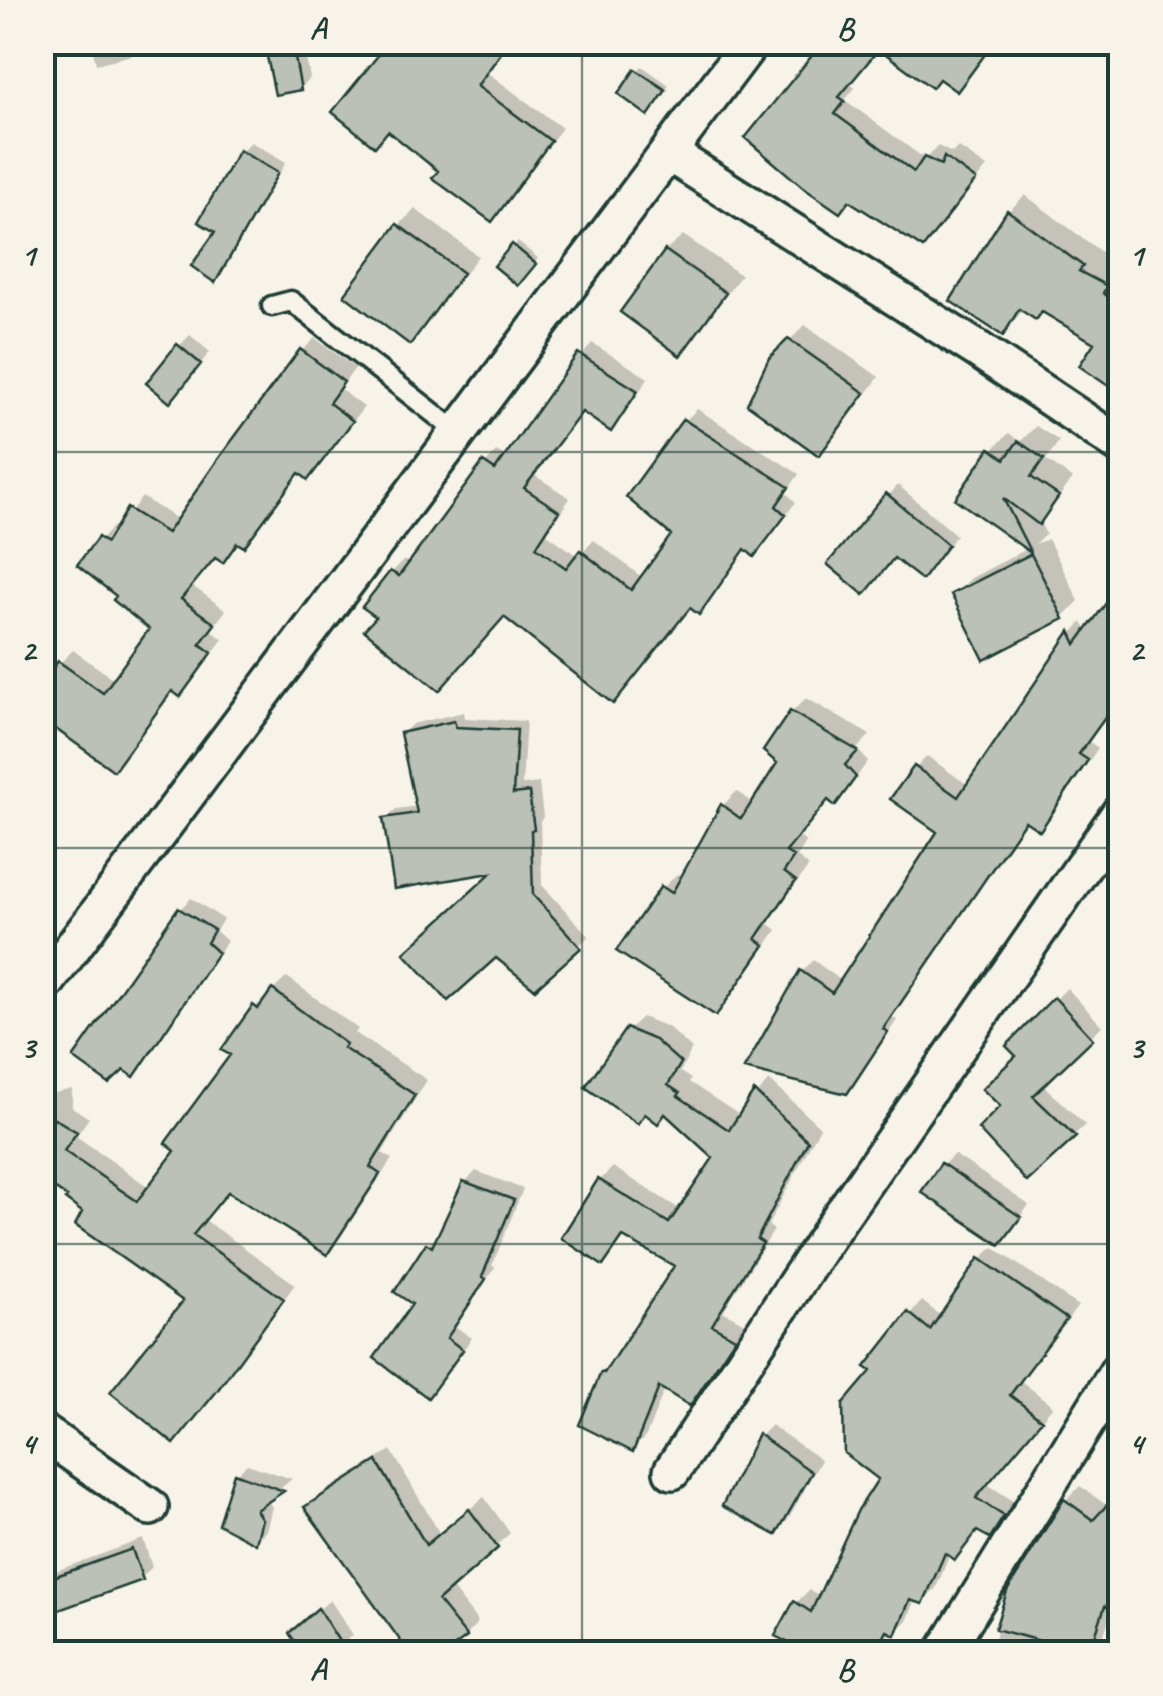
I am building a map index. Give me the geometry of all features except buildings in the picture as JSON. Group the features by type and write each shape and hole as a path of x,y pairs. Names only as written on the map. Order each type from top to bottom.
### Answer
{"street":[{"path":"42,988 751,42"},
{"path":"670,154 1120,445"},
{"path":"672,1470 838,1220 1120,813"},
{"path":"943,1654 1120,1368"},
{"path":"42,1432 150,1507"}],"lane":[{"path":"272,306 291,301 460,434"}]}
